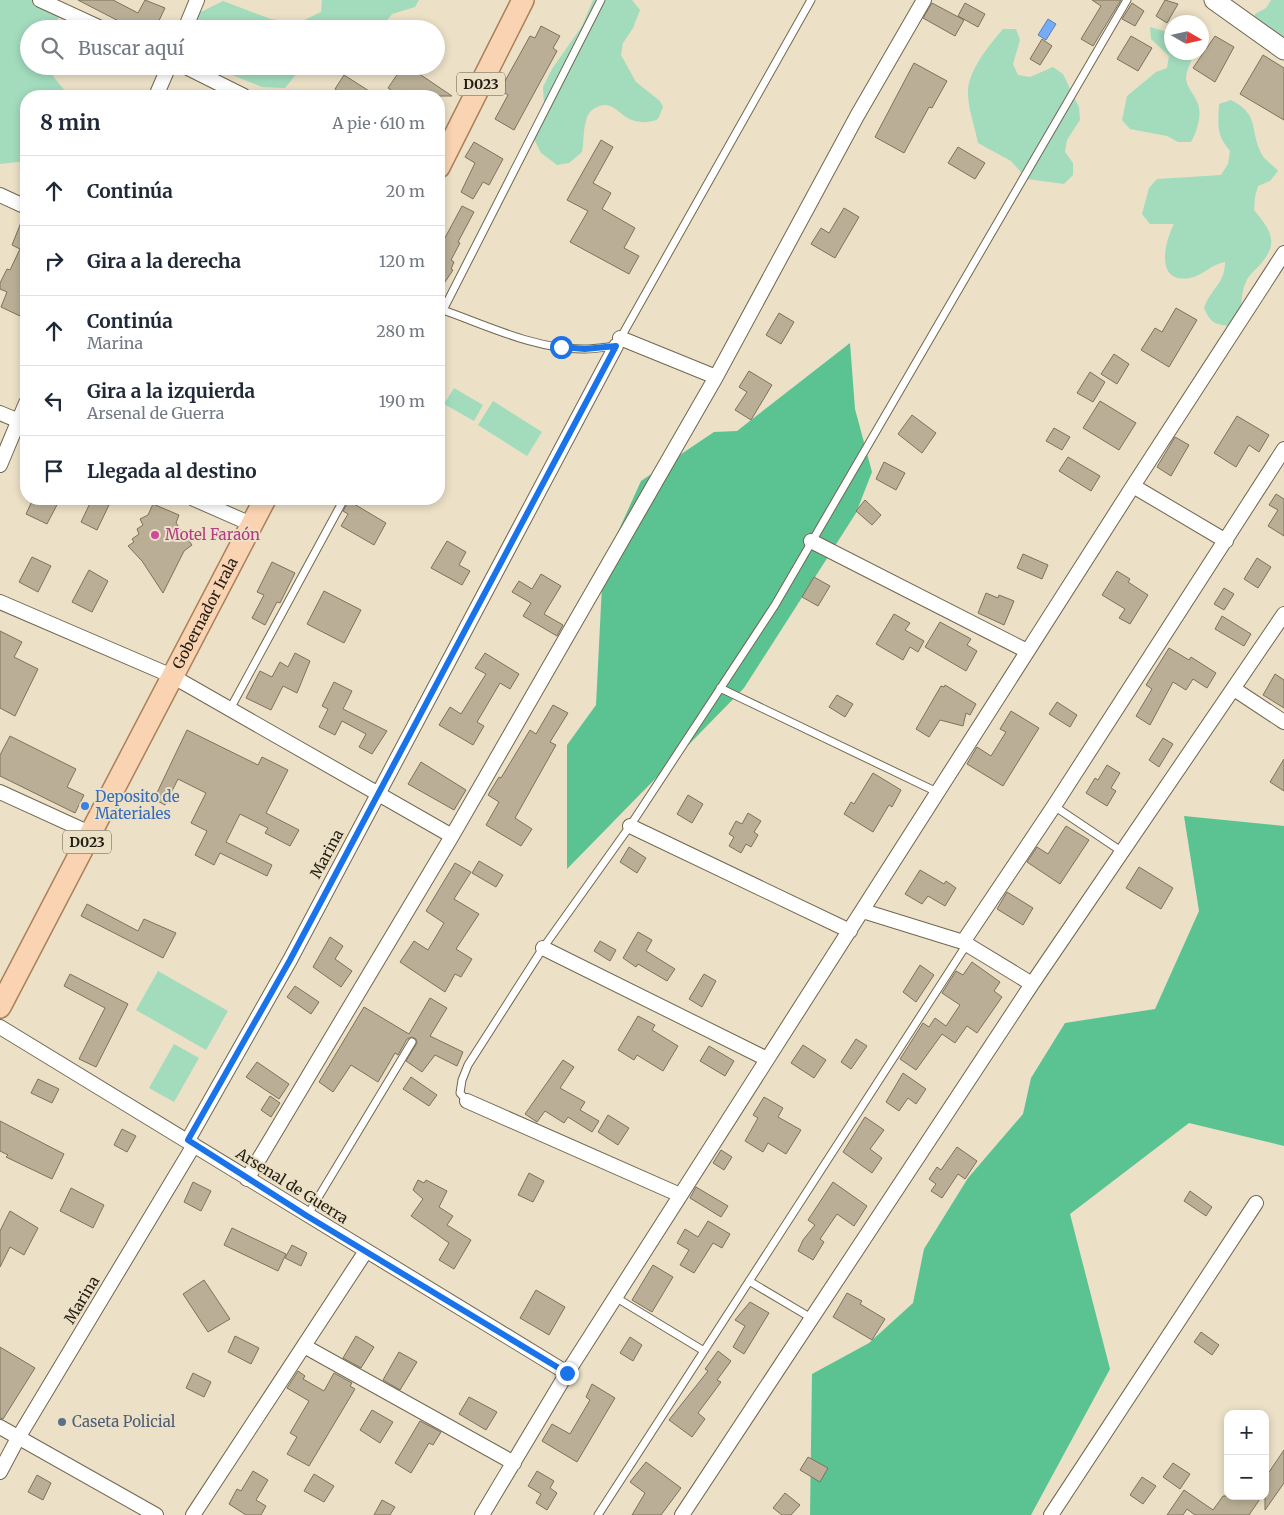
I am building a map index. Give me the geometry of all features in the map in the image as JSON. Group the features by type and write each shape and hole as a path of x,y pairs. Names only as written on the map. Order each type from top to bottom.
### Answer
{"main road":[{"name":"D023","path":"445,155 523,0"},
{"path":"1214,0 1233,10 1284,50"},
{"name":"Gobernador Irala","path":"172,676 262,505"},
{"name":"D023","path":"0,1007 92,834 172,676"}],"street":[{"path":"40,0 83,20"},
{"path":"189,20 197,0"},
{"path":"247,1178 452,836 716,376 857,116 924,0"},
{"path":"159,90 165,75"},
{"path":"202,75 232,90"},
{"path":"0,195 20,204"},
{"path":"482,1515 615,1297 863,911 1132,486 1284,253"},
{"path":"618,342 716,376"},
{"name":"Marina","path":"0,1472 191,1142 290,960 618,342"},
{"path":"0,413 20,421"},
{"path":"0,465 20,426"},
{"path":"965,943 1284,449"},
{"path":"1132,486 1226,541"},
{"path":"208,505 251,524"},
{"path":"811,541 1027,652"},
{"path":"0,602 172,676 452,836"},
{"path":"682,1515 813,1319 1032,984 1284,614"},
{"path":"1234,689 1284,722"},
{"path":"0,792 92,834"},
{"path":"630,826 850,931"},
{"path":"863,911 965,943 1032,984"},
{"path":"543,948 767,1059"},
{"name":"Arsenal de Guerra","path":"0,1027 567,1373"},
{"path":"467,1101 680,1195"},
{"path":"1051,1515 1256,1203"},
{"path":"193,1515 366,1250"},
{"path":"304,1346 514,1463"},
{"path":"0,1426 18,1438 156,1515"}],"lane":[{"path":"445,306 601,0"},
{"path":"445,311 522,338 561,347 585,349 618,342 811,0"},
{"path":"467,1101 460,1093 462,1080 468,1065 543,948 630,826 775,605 1127,0"},
{"path":"230,710 341,505"},
{"path":"720,688 937,792"},
{"path":"1054,806 1121,851"},
{"path":"598,1515 965,943"},
{"path":"307,1216 412,1042"},
{"path":"749,1282 813,1319"},
{"path":"615,1297 704,1351"}],"green space":[{"path":"0,0 58,0 58,20 20,20 20,75 52,75 64,90 20,90 20,162 0,164"},
{"path":"322,0 419,0 415,7 392,14 387,20 304,20 321,12"},
{"path":"593,0 632,0 640,10 633,28 623,43 621,55 636,82 660,101 663,107 658,119 645,122 638,122 627,118 610,106 601,105 595,108 586,119 582,152 569,163 557,165 541,153 533,137 544,106 543,87 552,69 582,26"},
{"path":"1271,0 1284,0 1284,48 1253,21 1255,14 1266,8"},
{"path":"223,1 278,20 195,20 199,13"},
{"path":"1150,27 1164,31 1164,51 1151,39"},
{"path":"1003,29 1016,29 1020,40 1013,64 1018,75 1030,77 1053,67 1063,74 1079,107 1080,120 1067,140 1065,152 1073,163 1073,175 1064,184 1027,179 1011,161 978,143 969,105 969,85 975,67"},
{"path":"1168,60 1192,60 1186,79 1198,104 1199,118 1191,142 1178,142 1167,136 1130,129 1122,120 1127,96 1156,72 1167,68"},
{"path":"232,75 296,75 285,88 262,87"},
{"path":"1231,100 1240,105 1250,116 1261,154 1278,171 1270,181 1258,186 1254,210 1266,225 1271,238 1271,245 1265,259 1247,280 1242,293 1241,309 1233,326 1215,323 1204,308 1223,276 1225,262 1215,265 1195,277 1179,278 1171,275 1167,269 1165,251 1174,224 1150,224 1142,214 1149,188 1157,179 1221,175 1228,164 1230,151 1220,134 1219,104"},
{"path":"850,343 855,409 872,472 856,513 744,688 567,869 567,745 596,705 603,565 641,481 714,432 737,431"},
{"path":"454,388 483,405 474,421 445,405"},
{"path":"493,401 542,432 527,456 478,425"},
{"path":"1184,816 1284,826 1284,1146 1189,1123 1070,1214 1110,1369 1031,1515 810,1515 812,1374 869,1343 913,1303 924,1249 968,1178 1023,1114 1031,1078 1065,1023 1155,1009 1199,911"},
{"path":"158,971 228,1011 206,1050 136,1010"},
{"path":"174,1044 199,1058 174,1102 149,1088"}],"water":[{"path":"1048,19 1056,24 1046,40 1038,35"}],"building":[{"path":"78,0 113,0 138,13 145,0 165,8 159,20 117,20"},
{"path":"1092,0 1121,0 1093,46 1081,39 1101,6"},
{"path":"1165,0 1178,4 1172,15 1164,15 1164,21 1156,16"},
{"path":"932,3 964,20 955,36 923,18"},
{"path":"965,3 985,14 978,27 958,16"},
{"path":"1132,3 1144,11 1135,26 1122,19"},
{"path":"541,26 560,36 553,48 557,51 514,130 495,119 508,95 500,90 530,36 535,38"},
{"path":"1131,36 1152,48 1138,71 1117,59"},
{"path":"1215,36 1234,47 1215,82 1193,68 1198,60 1209,60 1209,45"},
{"path":"1042,39 1052,46 1040,65 1030,59"},
{"path":"1263,55 1284,68 1284,120 1240,94"},
{"path":"914,63 947,81 932,108 929,107 904,153 875,137"},
{"path":"344,75 368,90 337,90 335,89"},
{"path":"397,75 421,75 443,90 391,90 388,88"},
{"path":"445,91 452,96 445,96"},
{"path":"601,140 613,147 593,183 611,193 602,209 635,228 624,248 639,256 629,274 570,242 588,211 567,200"},
{"path":"474,142 503,159 489,185 483,182 473,199 461,192 475,163 465,157"},
{"path":"958,147 985,163 975,179 948,163"},
{"path":"462,206 474,212 458,242 460,243 451,260 454,262 451,269 453,270 445,282 445,238"},
{"path":"844,208 859,217 835,258 811,244 821,228 829,233"},
{"path":"20,225 20,249 12,245"},
{"path":"20,249 20,316 1,307 7,292 0,289 0,283 7,269 10,270"},
{"path":"1176,308 1197,320 1169,367 1141,350 1155,328 1162,332"},
{"path":"779,313 794,322 781,344 766,335"},
{"path":"1114,354 1129,364 1117,384 1101,374"},
{"path":"749,371 772,385 751,420 735,410 747,392 739,387"},
{"path":"1090,372 1105,382 1093,402 1077,393"},
{"path":"1100,401 1136,423 1119,450 1083,428"},
{"path":"912,415 936,433 922,453 898,434"},
{"path":"1237,416 1269,435 1259,452 1249,445 1236,467 1214,453"},
{"path":"1054,428 1070,437 1062,450 1046,441"},
{"path":"1175,437 1189,445 1171,476 1157,467"},
{"path":"1068,457 1100,476 1091,491 1059,471"},
{"path":"884,462 905,473 896,490 876,479"},
{"path":"1276,494 1284,499 1284,536 1268,526 1278,510 1269,505"},
{"path":"865,500 881,515 872,525 856,511"},
{"path":"30,505 57,505 47,524 26,514"},
{"path":"89,505 109,505 97,530 81,522"},
{"path":"153,505 155,505 179,515 176,523 192,545 184,551 163,593 142,561 128,546 134,542 132,539 139,534 137,529 143,525 140,519 148,515"},
{"path":"347,505 356,505 386,523 374,545 341,526 348,514 343,511"},
{"path":"447,541 466,552 459,565 470,571 462,585 431,568"},
{"path":"1023,554 1048,565 1042,579 1017,568"},
{"path":"32,557 51,566 38,592 19,582"},
{"path":"1257,558 1271,567 1258,588 1244,579"},
{"path":"272,562 295,573 280,603 277,602 265,625 252,618 264,595 257,592"},
{"path":"89,570 108,581 92,612 72,602"},
{"path":"1117,571 1130,579 1128,582 1148,595 1130,624 1119,618 1125,609 1102,595"},
{"path":"541,574 561,586 544,614 563,625 557,636 523,616 531,603 512,592 519,581 532,589"},
{"path":"814,577 830,586 818,606 802,597"},
{"path":"1224,588 1234,594 1224,610 1214,604"},
{"path":"324,591 361,610 344,643 307,624"},
{"path":"986,593 998,598 999,595 1014,601 1004,625 978,613"},
{"path":"894,614 910,623 905,630 924,641 918,652 910,647 903,660 876,644"},
{"path":"1222,616 1251,634 1244,646 1215,629"},
{"path":"940,622 971,639 967,645 977,651 966,671 925,647"},
{"path":"0,631 22,642 14,657 38,669 15,716 0,708"},
{"path":"1169,648 1189,660 1191,657 1216,673 1207,688 1193,679 1186,690 1173,682 1150,725 1136,716 1152,689 1146,685"},
{"path":"295,653 310,661 297,693 283,686 271,710 246,698 260,671 272,677 280,662 288,667"},
{"path":"485,653 519,674 510,689 500,683 477,722 484,726 473,745 439,725 450,707 461,714 486,674 475,668"},
{"path":"1275,674 1284,680 1284,708 1263,695"},
{"path":"334,682 352,691 343,709 387,731 372,754 359,747 366,734 342,721 335,735 319,727 328,709 322,706"},
{"path":"945,685 976,704 970,715 966,713 963,726 940,720 929,737 916,729 941,686 944,687"},
{"path":"837,695 853,704 845,717 829,707"},
{"path":"1057,702 1077,715 1070,727 1049,714"},
{"path":"553,705 568,713 550,742 556,745 515,818 532,829 521,846 486,825 499,802 488,795 499,777 501,778 530,730 536,734"},
{"path":"1011,711 1039,728 1003,786 967,764 977,747 991,756 1006,732 1000,729"},
{"path":"187,730 258,765 262,757 288,770 266,813 299,830 290,846 265,833 268,828 240,814 226,842 272,865 267,876 220,853 214,865 195,855 207,831 191,823 206,793 178,779 165,805 154,799"},
{"path":"10,736 76,769 67,787 84,795 75,813 0,776 0,755"},
{"path":"1163,738 1173,744 1159,767 1149,760"},
{"path":"1284,759 1284,791 1270,782"},
{"path":"421,762 466,790 454,810 408,784"},
{"path":"1107,765 1120,773 1111,788 1116,791 1107,806 1086,793 1095,778 1098,780"},
{"path":"873,773 901,790 892,807 889,805 873,832 844,814 851,802 854,804"},
{"path":"688,795 703,804 692,823 677,814"},
{"path":"748,813 761,821 754,832 758,835 751,847 746,844 741,853 729,846 734,837 729,834 736,821 742,824"},
{"path":"1066,826 1089,840 1060,884 1027,862 1037,847 1048,854"},
{"path":"629,847 646,858 637,873 620,862"},
{"path":"479,861 503,875 496,887 472,873"},
{"path":"455,863 471,872 454,899 479,914 456,949 472,959 461,977 455,974 445,992 400,962 414,941 428,950 444,923 426,911"},
{"path":"1139,867 1173,888 1161,909 1126,888"},
{"path":"920,870 944,884 946,881 956,888 945,906 928,896 922,904 905,894"},
{"path":"1007,892 1033,908 1023,925 997,909"},
{"path":"87,904 138,931 144,919 176,933 163,958 81,916"},
{"path":"638,932 652,940 646,951 675,969 667,981 638,964 636,967 623,958"},
{"path":"330,937 343,946 335,959 352,971 341,987 313,967"},
{"path":"600,941 616,950 610,961 594,951"},
{"path":"972,962 1000,982 994,991 1002,997 977,1033 967,1026 955,1043 942,1034 916,1070 900,1059 923,1023 929,1027 935,1018 946,1026 960,1005 942,993 956,971 963,975"},
{"path":"920,965 934,975 916,1002 903,992"},
{"path":"70,974 128,1004 96,1067 79,1059 105,1008 64,986"},
{"path":"704,974 716,981 702,1007 689,999"},
{"path":"295,986 319,1002 311,1014 287,997"},
{"path":"430,998 447,1008 430,1036 463,1052 457,1066 435,1055 422,1072 406,1061 417,1043 416,1039 412,1037 407,1039 398,1055 395,1053 378,1082 351,1065 333,1092 319,1082 364,1007 409,1034"},
{"path":"638,1016 655,1025 652,1030 678,1046 663,1071 637,1055 634,1060 618,1050"},
{"path":"856,1039 867,1046 851,1069 841,1062"},
{"path":"803,1045 826,1060 814,1078 791,1063"},
{"path":"709,1046 734,1061 725,1076 700,1061"},
{"path":"563,1060 574,1067 560,1088 585,1102 580,1110 599,1121 592,1132 568,1117 564,1123 545,1111 537,1122 525,1114"},
{"path":"257,1062 289,1084 279,1099 246,1077"},
{"path":"903,1073 926,1089 916,1104 908,1098 899,1111 886,1102"},
{"path":"411,1077 437,1095 429,1106 403,1089"},
{"path":"38,1079 59,1089 52,1103 31,1093"},
{"path":"270,1096 280,1103 271,1117 261,1110"},
{"path":"764,1097 783,1108 778,1117 801,1130 786,1154 768,1143 763,1152 745,1141 758,1118 753,1115"},
{"path":"608,1115 629,1128 618,1145 598,1132"},
{"path":"865,1117 884,1130 870,1149 882,1158 872,1173 843,1152"},
{"path":"0,1121 64,1154 52,1179 6,1157 8,1155 0,1151"},
{"path":"122,1129 136,1136 127,1152 114,1145"},
{"path":"957,1147 977,1161 965,1179 958,1174 942,1198 931,1191 936,1184 929,1179 937,1167 941,1170"},
{"path":"721,1150 732,1157 724,1170 713,1163"},
{"path":"529,1173 544,1181 533,1202 518,1195"},
{"path":"418,1180 424,1183 426,1180 447,1191 439,1207 453,1216 447,1225 471,1240 454,1269 439,1260 449,1243 411,1216 423,1199 413,1190"},
{"path":"193,1182 211,1191 201,1211 184,1202"},
{"path":"833,1182 867,1206 854,1226 837,1214 820,1239 824,1242 813,1260 798,1251 803,1240 815,1225 808,1220"},
{"path":"696,1187 728,1206 721,1217 690,1198"},
{"path":"71,1188 104,1205 93,1228 60,1211"},
{"path":"1190,1191 1212,1207 1206,1216 1184,1201"},
{"path":"10,1211 38,1228 24,1255 10,1247 0,1267 0,1231"},
{"path":"708,1221 730,1234 722,1248 713,1243 694,1273 680,1265 689,1250 677,1243 685,1229 698,1237"},
{"path":"232,1228 286,1254 278,1271 224,1245"},
{"path":"292,1245 307,1253 301,1266 285,1258"},
{"path":"653,1265 673,1277 652,1312 632,1300"},
{"path":"204,1280 230,1319 208,1332 183,1294"},
{"path":"536,1290 565,1307 549,1335 520,1318"},
{"path":"847,1293 862,1301 860,1304 885,1319 872,1340 833,1317"},
{"path":"750,1302 769,1313 744,1354 733,1347 745,1326 735,1320"},
{"path":"1201,1332 1219,1345 1212,1355 1194,1342"},
{"path":"235,1336 259,1348 251,1364 228,1352"},
{"path":"356,1336 374,1347 361,1368 343,1358"},
{"path":"630,1337 642,1345 633,1361 620,1353"},
{"path":"0,1347 35,1368 3,1419 0,1418"},
{"path":"718,1351 731,1361 717,1380 721,1382 698,1413 705,1419 692,1437 669,1420 708,1371 705,1369"},
{"path":"399,1352 417,1362 400,1390 383,1380"},
{"path":"298,1371 305,1376 303,1379 324,1391 334,1373 352,1383 350,1386 355,1389 309,1466 287,1454 297,1437 290,1433 309,1401 287,1388"},
{"path":"193,1373 211,1382 204,1397 186,1388"},
{"path":"592,1384 615,1398 577,1462 542,1441 552,1424 570,1434 590,1400 586,1397"},
{"path":"469,1397 497,1412 486,1430 459,1414"},
{"path":"372,1410 393,1422 380,1443 360,1430"},
{"path":"420,1421 441,1432 433,1445 429,1443 411,1473 395,1463"},
{"path":"1284,1450 1284,1483 1265,1510 1265,1500 1269,1500 1269,1472"},
{"path":"808,1457 828,1468 820,1482 800,1470"},
{"path":"646,1462 681,1488 661,1515 632,1515 645,1493 630,1482"},
{"path":"1173,1463 1190,1474 1180,1489 1163,1477"},
{"path":"253,1471 268,1480 256,1500 266,1506 261,1515 246,1515 229,1504 237,1489 241,1491"},
{"path":"537,1471 554,1481 550,1488 557,1493 547,1510 536,1503 541,1494 528,1486"},
{"path":"314,1474 334,1486 324,1502 304,1491"},
{"path":"37,1475 51,1483 43,1500 28,1492"},
{"path":"1142,1477 1156,1486 1143,1504 1130,1495"},
{"path":"1184,1490 1213,1510 1223,1496 1224,1500 1259,1500 1249,1515 1195,1515 1187,1509 1183,1515 1167,1515"},
{"path":"785,1493 800,1505 791,1515 782,1515 773,1508"},
{"path":"382,1500 395,1507 390,1515 374,1515"}],"place":[{"name":"Motel Faraón","path":"155,535"},
{"name":"Deposito de Materiales","path":"85,806"},
{"name":"Caseta Policial","path":"62,1422"}],"route":[{"path":"561,347 585,349 616,346 290,960 188,1140 307,1216 567,1373"}]}
